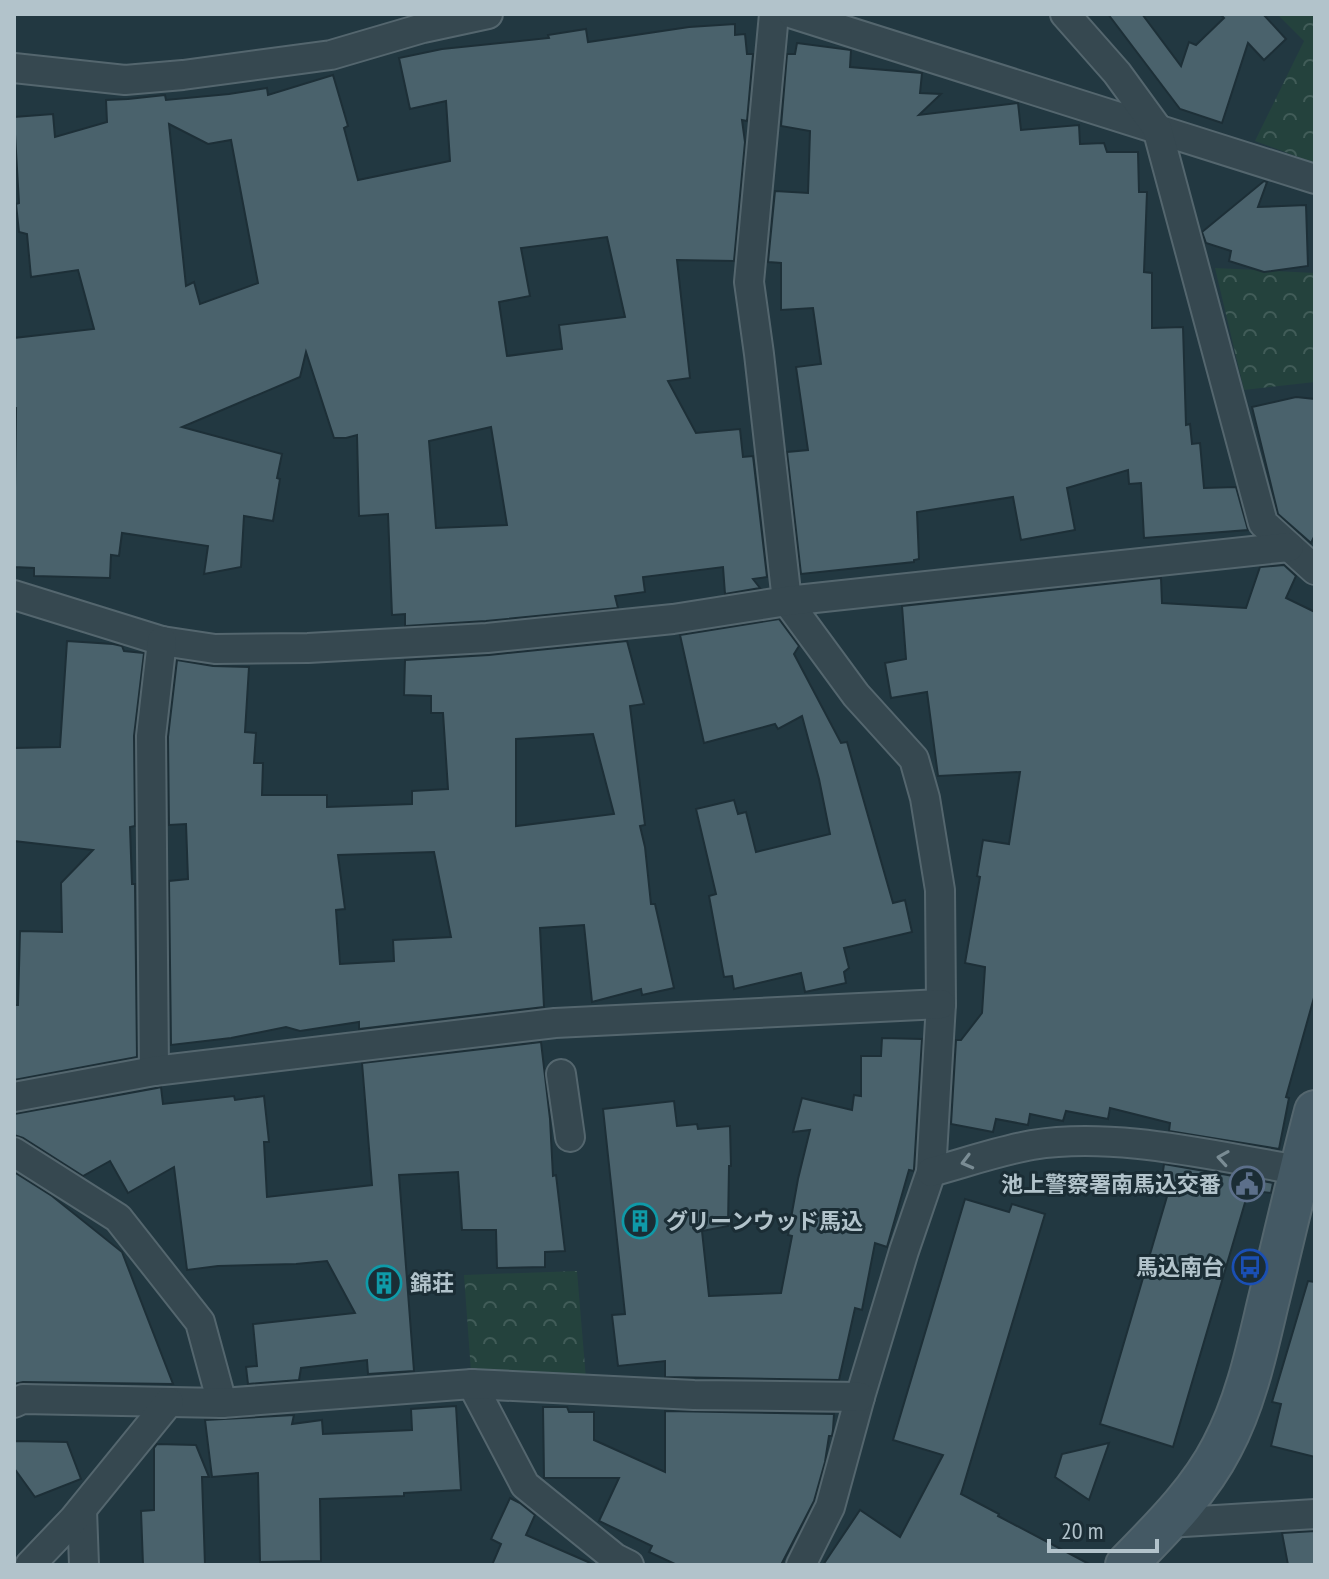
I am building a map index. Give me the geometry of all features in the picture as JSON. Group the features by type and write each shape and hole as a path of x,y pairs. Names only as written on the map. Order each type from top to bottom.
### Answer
{"street":[{"path":"14,68 125,80 183,75 331,55 423,28 488,14"},
{"path":"774,14 749,282 787,601 856,695 914,759 925,798 940,890 941,1004 931,1172 904,1251 830,1507 801,1565"},
{"path":"793,14 1315,179"},
{"path":"1065,14 1117,73 1157,128 1263,523 1315,570"},
{"path":"14,595 162,641 215,649 277,649 487,638 673,619 787,601 1289,547"},
{"path":"154,1071 151,736 162,641"},
{"path":"14,1097 154,1071 555,1023 941,1004"},
{"path":"561,1074 570,1137"},
{"path":"931,1172 1032,1145 1087,1140 1142,1144 1310,1138 1255,1357 1232,1425 1210,1468 1167,1523 1126,1565"},
{"path":"14,1152 118,1218 200,1322 222,1403"},
{"path":"14,1403 23,1399 222,1403 472,1384 694,1395 860,1397"},
{"path":"472,1384 525,1485 615,1558 629,1565"},
{"path":"30,1565 82,1510 169,1402"},
{"path":"82,1510 84,1565"},
{"path":"1167,1523 1315,1514"}],"green space":[{"path":"1277,14 1315,14 1315,163 1255,141 1304,41"},
{"path":"1215,268 1315,273 1315,382 1244,390"},
{"path":"577,1271 586,1379 471,1372 464,1275"}],"building":[{"path":"1108,14 1142,14 1181,66 1189,42 1196,45 1224,18 1220,14 1263,14 1286,39 1264,60 1248,43 1222,123 1180,109"},
{"path":"735,24 735,35 745,34 747,54 753,54 747,121 742,120 745,142 734,261 677,260 690,378 668,381 696,433 740,429 743,457 753,456 767,577 753,579 760,588 725,594 723,567 643,577 645,592 615,596 618,608 405,626 405,614 392,615 388,514 359,516 357,435 334,438 306,352 300,377 182,427 282,454 273,521 244,516 241,567 204,574 208,546 122,533 119,556 111,555 110,578 34,576 34,568 14,567 14,338 94,329 78,270 31,277 27,234 19,232 16,204 19,203 14,117 53,114 55,137 107,122 106,100 165,95 166,100 267,88 268,95 333,75 348,126 344,128 358,180 450,161 446,101 410,109 399,58 442,49 549,38 548,35 586,29 588,42 689,27","holes":["169,124 208,144 231,140 258,283 200,304 194,282 186,286","607,237 625,317 559,325 562,349 507,356 499,302 530,296 521,248","491,427 507,525 436,528 429,441"]},
{"path":"797,43 851,50 850,67 922,73 920,93 941,94 919,115 1018,103 1021,130 1079,125 1080,144 1104,143 1107,152 1138,152 1139,192 1147,192 1144,272 1152,273 1152,328 1183,327 1186,425 1190,424 1192,444 1200,443 1204,488 1236,487 1248,530 1144,538 1141,483 1129,484 1128,470 1067,488 1075,530 1021,540 1013,497 917,512 919,559 914,562 801,574 787,452 808,450 796,367 821,364 813,308 781,310 781,263 768,262 775,191 808,193 810,131 781,126 787,54 795,54"},
{"path":"1264,181 1267,182 1258,207 1306,205 1308,266 1264,272 1229,261 1231,251 1206,243 1202,232"},
{"path":"1296,397 1315,399 1315,535 1311,543 1278,514 1252,407"},
{"path":"1284,565 1296,576 1286,598 1315,612 1315,994 1286,1097 1289,1098 1279,1149 1169,1131 1170,1123 1110,1108 1108,1119 1066,1111 1063,1121 1030,1114 1028,1125 996,1119 993,1132 951,1124 956,1040 961,1040 982,1013 985,967 965,963 983,840 1009,844 1020,772 938,776 927,692 891,698 885,663 906,659 902,606 1161,578 1162,603 1246,608 1260,567"},
{"path":"779,619 799,646 794,654 841,743 847,742 893,903 905,900 912,932 844,948 849,968 844,972 846,983 805,992 801,973 734,989 732,976 724,977 709,896 716,894 696,809 734,800 738,814 746,812 756,852 830,834 802,716 778,729 775,724 704,743 680,635"},
{"path":"67,641 113,644 122,646 124,651 144,653 134,736 135,826 130,827 132,884 135,884 137,1057 14,1080 14,1005 18,1005 20,931 62,932 61,883 93,850 14,841 14,748 60,747"},
{"path":"627,641 644,704 630,706 645,825 640,826 651,904 655,904 674,988 642,995 641,989 592,1002 584,925 540,928 544,1007 359,1029 359,1022 300,1031 286,1027 171,1045 169,881 188,879 186,824 169,825 168,737 177,660 213,666 249,667 245,732 256,733 254,763 263,763 262,795 327,795 327,807 412,804 412,791 448,789 443,713 431,713 431,696 404,695 405,660","holes":["593,734 614,814 516,826 516,739","434,852 451,937 393,940 394,961 340,964 336,910 345,909 338,855"]},
{"path":"882,1038 922,1039 914,1171 909,1170 887,1247 875,1243 862,1310 855,1308 839,1380 665,1377 665,1361 618,1366 612,1315 625,1314 603,1109 674,1101 677,1126 697,1124 698,1129 730,1126 728,1226 702,1231 709,1296 781,1293 792,1236 788,1235 810,1130 793,1132 802,1098 852,1110 854,1095 861,1096 861,1056 881,1056"},
{"path":"541,1042 553,1176 556,1175 565,1251 545,1252 545,1267 497,1268 496,1230 462,1230 458,1172 399,1175 414,1371 368,1374 367,1360 301,1368 299,1380 248,1384 246,1367 257,1366 253,1324 355,1313 327,1261 187,1270 174,1167 128,1193 110,1161 83,1176 14,1135 14,1114 161,1087 163,1104 264,1096 269,1142 264,1142 267,1197 372,1185 362,1063"},
{"path":"1164,1164 1273,1183 1271,1193 1254,1191 1253,1197 1247,1196 1173,1447 1100,1424 1168,1193 1160,1192"},
{"path":"14,1172 52,1196 122,1252 173,1384 14,1384"},
{"path":"965,1199 1009,1212 1012,1204 1045,1214 961,1494 1091,1565 823,1565 860,1510 900,1537 943,1455 893,1440"},
{"path":"1308,1281 1315,1282 1315,1457 1271,1446 1281,1404 1272,1402"},
{"path":"456,1406 461,1490 320,1499 321,1561 260,1562 258,1473 212,1477 205,1420 294,1415 292,1424 322,1420 323,1434 412,1430 411,1409"},
{"path":"543,1407 567,1407 569,1412 594,1412 594,1440 665,1472 665,1411 834,1414 832,1436 829,1436 814,1501 781,1565 677,1565 649,1552 652,1546 599,1521 619,1478 544,1478"},
{"path":"14,1441 67,1442 81,1479 35,1497 14,1468"},
{"path":"1109,1443 1089,1500 1055,1477 1062,1454"},
{"path":"157,1444 196,1445 209,1477 202,1477 205,1565 143,1565 141,1511 154,1510 154,1448"},
{"path":"510,1498 535,1515 526,1535 595,1565 492,1565 501,1544 491,1539"},
{"path":"1315,1531 1315,1565 1288,1565 1282,1533"}],"place":[{"name":"池上警察署南馬込交番","path":"1247,1184"},
{"name":"グリーンウッド馬込","path":"640,1221"},
{"name":"馬込南台","path":"1250,1267"},
{"name":"錦荘","path":"384,1283"}]}
